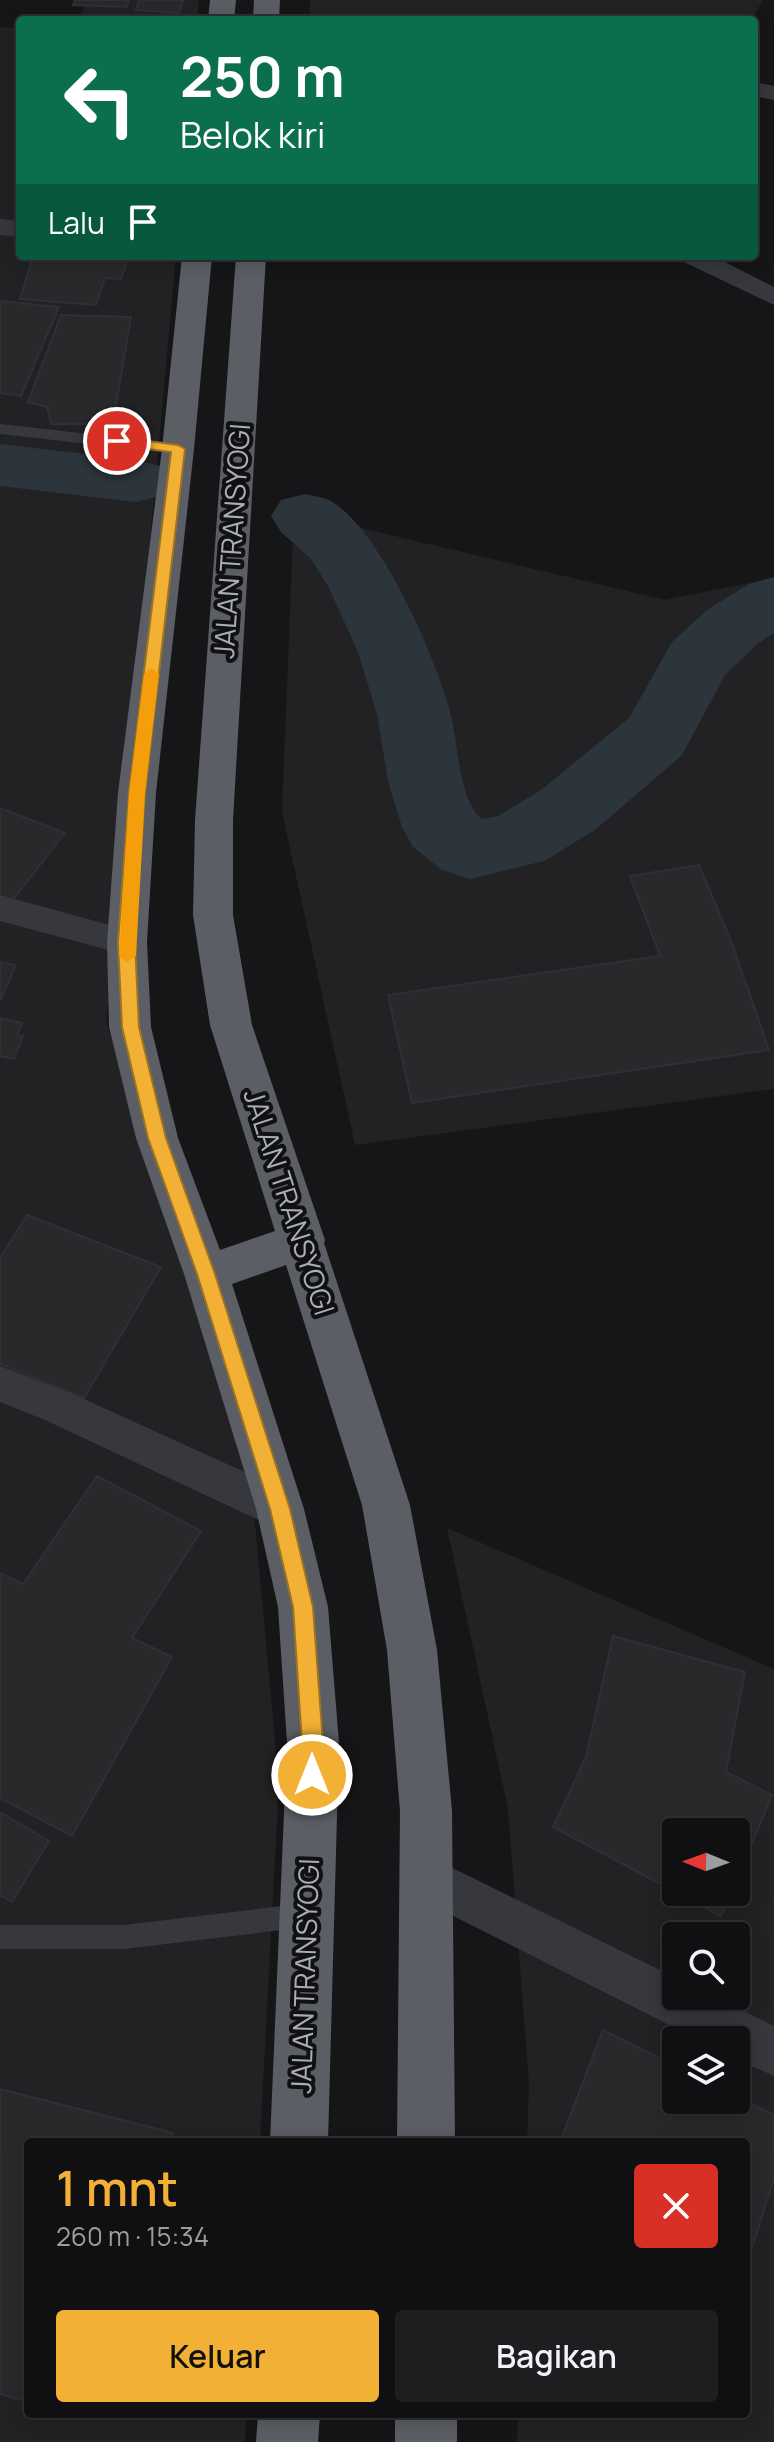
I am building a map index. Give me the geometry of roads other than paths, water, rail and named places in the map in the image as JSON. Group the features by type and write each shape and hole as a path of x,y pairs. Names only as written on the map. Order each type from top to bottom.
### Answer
{"highway":[{"name":"JALAN TRANSYOGI","path":"197,260 178,449 137,793 127,942 130,1027 157,1138 206,1274 280,1509 304,1622 313,1743 299,2138"},
{"name":"JALAN TRANSYOGI","path":"251,260 214,820 213,915 231,1025 303,1240 386,1505 412,1650 426,1811 426,2138"},
{"path":"206,1274 303,1240"},
{"path":"287,2442 289,2418"},
{"path":"426,2418 426,2442"}],"street":[{"path":"701,260 774,297"},
{"path":"0,908 127,942"},
{"path":"0,1384 59,1407 280,1509"},
{"path":"426,1878 774,2052"}],"lane":[{"path":"0,429 178,449"},
{"path":"0,1937 124,1937 308,1915"}],"waterway":[{"path":"0,465 136,481"},
{"path":"305,516 335,543 362,585 394,652 414,714 426,781 440,827 469,850 517,841 568,810 656,736 697,660 732,627 774,601"}]}
